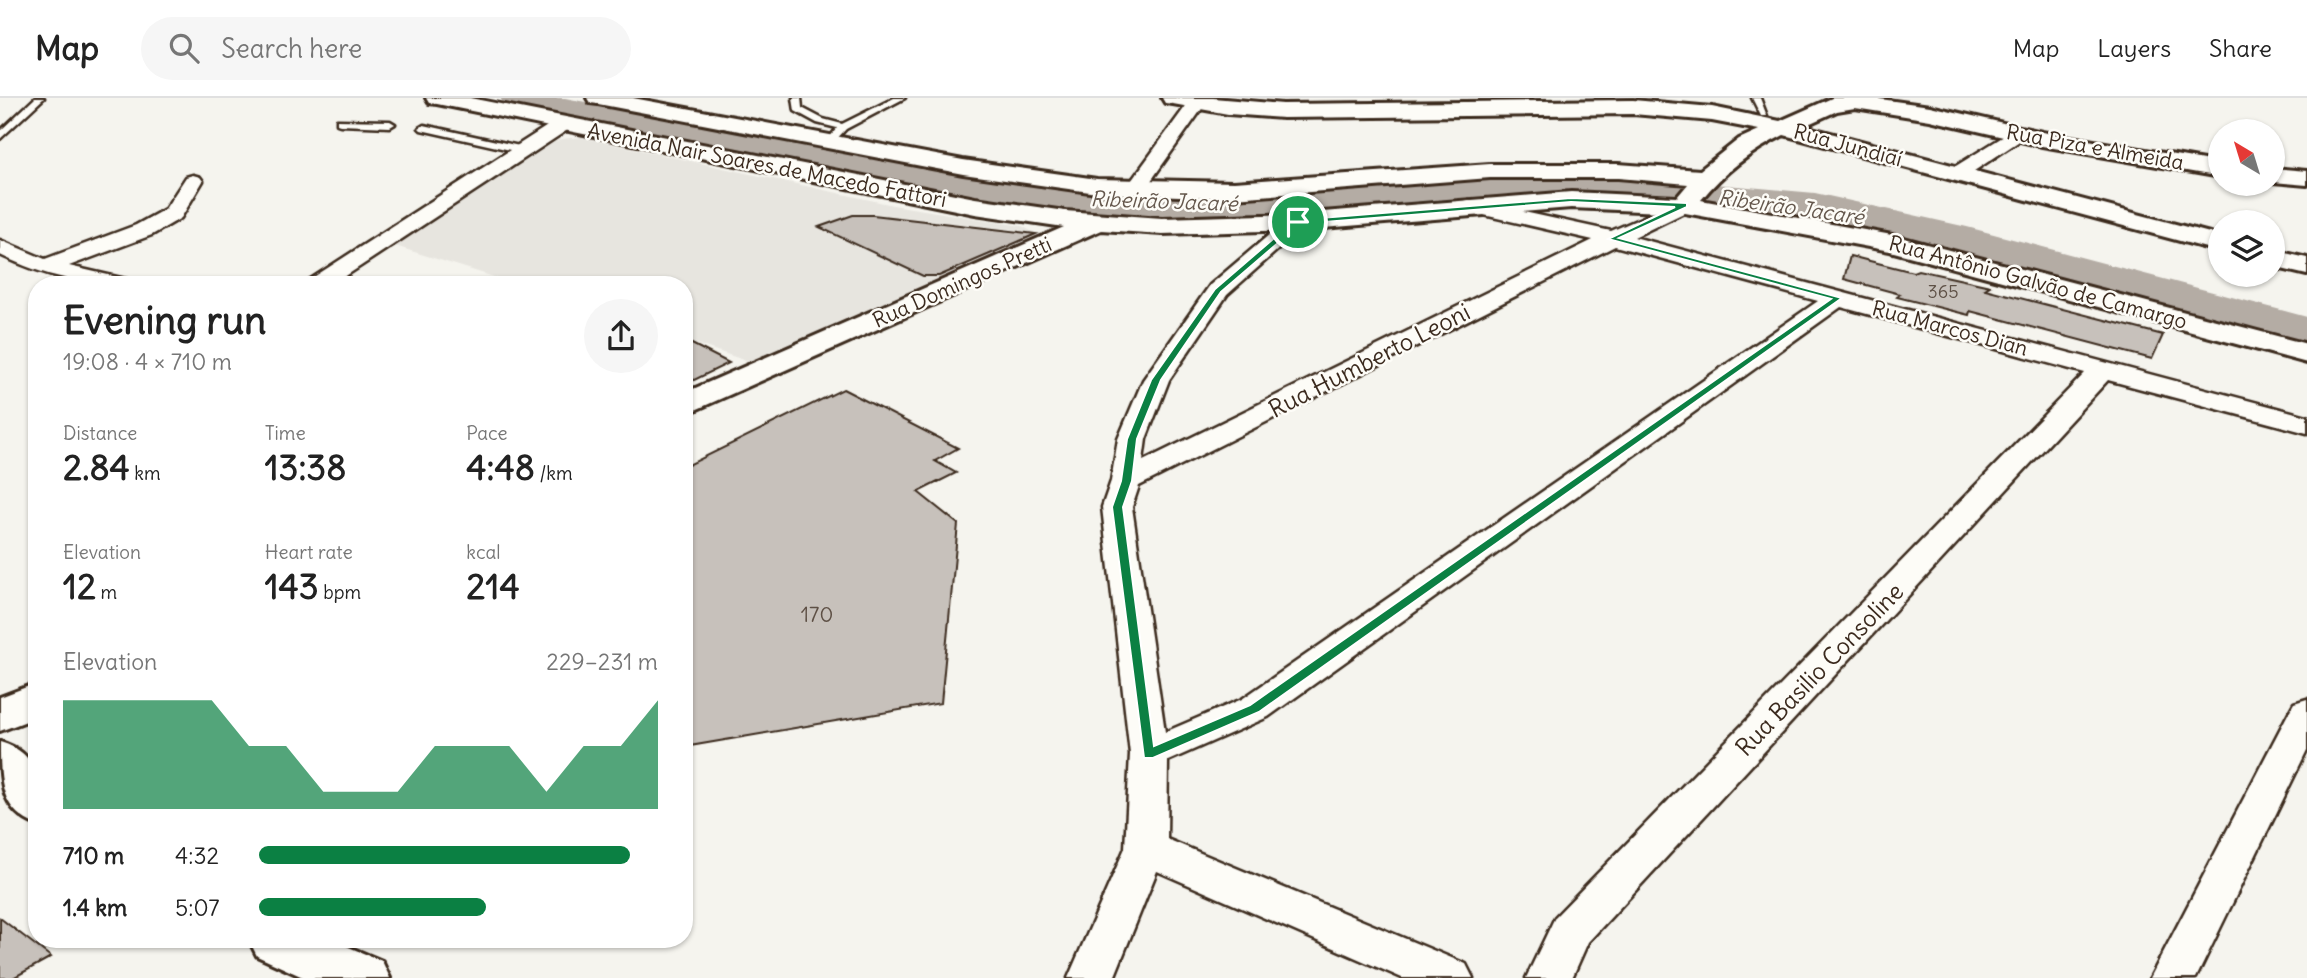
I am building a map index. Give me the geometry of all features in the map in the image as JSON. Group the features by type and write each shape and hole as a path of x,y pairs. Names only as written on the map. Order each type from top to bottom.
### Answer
{"main road":[{"name":"Avenida Nair Soares de Macedo Fattori","path":"437,98 975,206 1065,219 1101,219 1162,226 1298,222 1469,206 1695,191"},
{"path":"598,98 837,135 962,167 1133,190 1234,190 1490,171 1618,171 1695,191 1747,144 1832,105 1889,98 1930,113"},
{"name":"Rua Jundiaí","path":"1173,98 1197,103 1283,111 1633,107 1712,114 1783,128 2208,240"},
{"path":"1712,114 1760,106 1798,110 1813,106 1823,98"},
{"path":"1850,101 1930,113"},
{"name":"Rua Piza e Almeida","path":"1930,113 2017,134 2208,168"},
{"path":"1712,114 1748,132 1747,144"},
{"path":"2286,177 2307,178"},
{"name":"Rua Domingos Pretti","path":"693,401 1101,219 1133,190"},
{"name":"Rua Antônio Galvão de Camargo","path":"1695,191 2307,354"},
{"path":"2285,261 2307,267"},
{"path":"0,715 28,703"},
{"path":"0,759 28,795"},
{"path":"294,948 362,978"}],"street":[{"name":"Rua Domingos Pretti","path":"1133,190 1197,103"},
{"path":"331,276 562,125"},
{"path":"1958,173 2017,134"},
{"path":"44,267 144,230 173,213 193,181"},
{"name":"Rua Humberto Leoni","path":"1126,481 1612,239 1695,191"},
{"name":"Rua Marcos Dian","path":"1469,206 1574,228 2307,425"},
{"path":"1090,978 1146,848 1149,754 1117,507 1126,481 1132,439 1156,380 1218,290 1298,222"},
{"path":"0,247 44,267 83,276"},
{"path":"1149,754 1255,708 1838,298"},
{"name":"Rua Basilio Consoline","path":"1549,978 1571,930 2103,370"},
{"path":"2173,978 2307,712"},
{"path":"1146,848 1450,978"}],"lane":[{"path":"2,134 40,98"},
{"path":"797,98 797,109 837,135 901,98"},
{"path":"340,122 390,124"},
{"path":"424,128 524,150"}],"shaded area":[{"path":"581,137 893,205 1022,226 1042,237 753,363 693,343 693,276 491,276 392,245 543,147 561,139"}],"building":[{"path":"853,215 1036,234 939,276 923,276 819,227"},
{"path":"1850,256 1913,272 1918,270 1990,286 1985,289 2163,335 2152,359 1970,311 1969,315 1897,297 1900,294 1844,279"},
{"path":"693,345 729,363 693,381"},
{"path":"843,389 958,448 935,461 956,473 918,492 958,524 941,703 693,745 693,463"},
{"path":"0,918 28,939 28,948 39,948 51,957 13,978 0,978"}],"waterway":[{"name":"Ribeirão Jacaré","path":"516,98 916,178 1066,198 1179,206 1355,201 1529,186 1647,189 1815,205 1953,236 2307,331"}],"route":[{"path":"1571,200 1685,205 1612,239 1838,298 1255,708 1149,754 1117,507 1126,481 1132,439 1156,380 1218,290 1298,222 1469,206 1571,200"}]}
